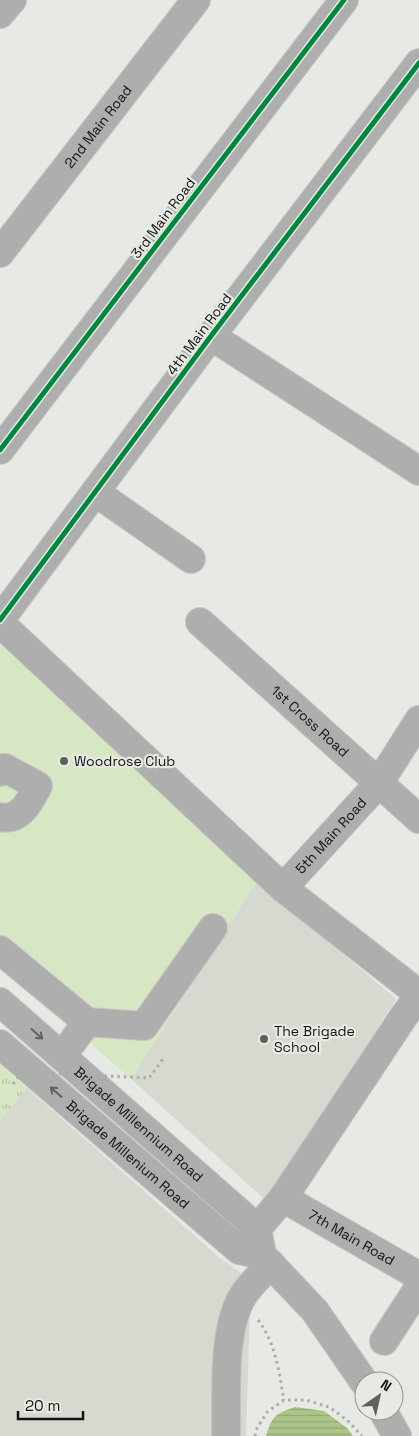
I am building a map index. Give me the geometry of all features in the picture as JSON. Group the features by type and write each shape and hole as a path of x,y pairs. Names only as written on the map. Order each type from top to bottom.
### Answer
{"street":[{"path":"0,14 12,0"},
{"name":"2nd Main Road","path":"0,253 196,0"},
{"name":"3rd Main Road","path":"0,450 344,0"},
{"name":"4th Main Road","path":"0,622 211,336 419,63"},
{"path":"211,336 419,471"},
{"path":"95,492 191,559"},
{"path":"0,622 283,888 419,995 283,1198 257,1228 257,1256 250,1286 241,1298 233,1317 228,1350 226,1436"},
{"name":"1st Cross Road","path":"200,622 419,819"},
{"name":"5th Main Road","path":"283,888 379,783 419,720"},
{"path":"0,772 5,768 38,786 24,810 6,819 0,817"},
{"path":"0,950 87,1022 144,1026 212,928"},
{"name":"Brigade Millennium Road","path":"0,1002 257,1228"},
{"path":"62,1056 87,1022"},
{"name":"Brigade Millenium Road","path":"0,1044 257,1256 315,1311 356,1371"},
{"name":"7th Main Road","path":"283,1198 419,1276"},
{"path":"384,1341 419,1287"},
{"path":"389,1421 397,1436"}],"path":[{"path":"13,1084 22,1072 149,1078 163,1058"},
{"path":"241,1298 265,1328 276,1357 284,1400"},
{"path":"256,1436 256,1430 267,1412 284,1400 306,1400 329,1407 347,1420 362,1436"}],"shaded area":[{"name":"The Brigade School","path":"257,881 396,999 268,1202 131,1079"},
{"path":"27,1088 221,1259 260,1286 250,1305 246,1436 0,1436 0,1120"},
{"path":"295,1407 324,1411 347,1428 353,1436 266,1436 270,1424 275,1417"}],"green space":[{"name":"Woodrose Club","path":"0,641 257,881 131,1079 0,964"},
{"path":"0,1065 27,1088 0,1120"}],"cycle path":[{"path":"0,450 344,0"},
{"path":"0,620 211,336 419,63"}],"place":[{"name":"Woodrose Club","path":"64,761"},
{"name":"The Brigade School","path":"264,1039"}]}
